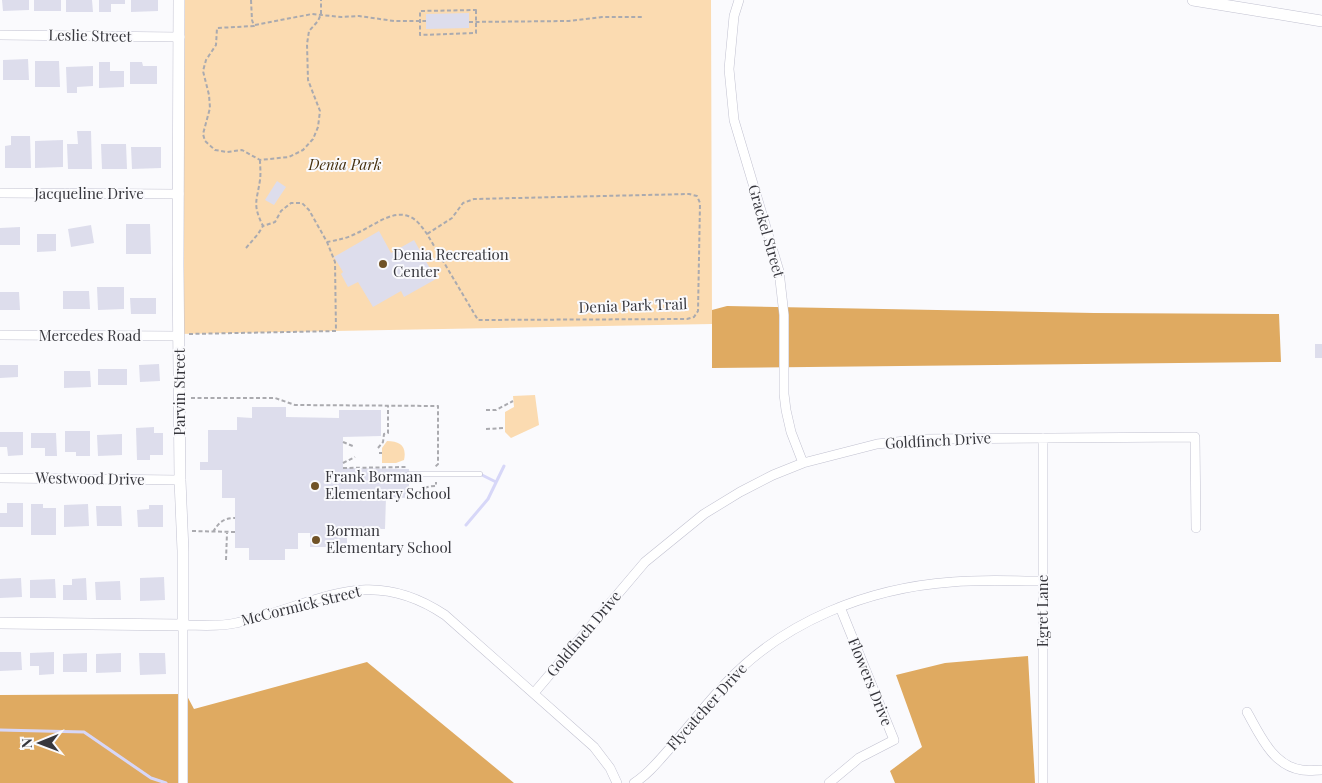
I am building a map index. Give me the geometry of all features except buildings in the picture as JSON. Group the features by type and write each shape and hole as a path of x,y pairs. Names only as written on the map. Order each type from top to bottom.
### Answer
{"street":[{"name":"Parvin Street","path":"179,0 183,782"},
{"name":"Grackel Street","path":"739,0 734,16 729,69 734,120 779,271 784,315 784,394 786,410 791,432 803,463"},
{"path":"1193,0 1322,21"},
{"name":"Leslie Street","path":"0,35 180,37"},
{"name":"Jacqueline Drive","path":"0,193 179,194"},
{"name":"Mercedes Road","path":"0,336 180,335"},
{"name":"Egret Lane","path":"1043,438 1043,783"},
{"name":"Goldfinch Drive","path":"534,693 645,562 704,514 773,475 803,463 858,448 903,440 1195,438 1196,528"},
{"name":"Westwood Drive","path":"0,478 180,480"},
{"name":"Flycatcher Drive","path":"634,783 654,766 726,683 748,661 791,631 840,607 884,592 965,581 1043,581"},
{"name":"McCormick Street","path":"0,623 211,625 236,623 350,591 370,589 401,593 445,615 534,693 594,747 610,768 617,783"},
{"name":"Flowers Drive","path":"830,783 859,758 894,740 840,607"},
{"path":"1246,712 1271,753 1287,765 1301,770 1322,770"}],"lane":[{"path":"409,474 480,474"}],"path":[{"path":"250,0 254,26"},
{"path":"321,0 321,14 318,21 309,31 307,44 308,80 320,111 318,127 313,139 303,150 289,157 260,160 242,150 227,152 215,150 205,141 203,134 210,108 203,71 206,60 216,45 217,28 254,26 312,14 321,14 341,17 359,16 394,21 426,21"},
{"path":"476,10 476,34 420,35 420,21 420,11 476,10"},
{"path":"469,22 643,17"},
{"path":"260,160 260,180 256,197 258,215 263,226"},
{"name":"Denia Park Trail","path":"327,242 343,239 394,216 407,215 419,223 428,234 478,320 687,319 694,318 698,311 700,203 697,196 689,194 474,199 463,203 452,218 428,234"},
{"path":"180,335 336,331 335,262 327,242 309,210 302,203 290,203 281,211 275,222 263,226 246,248"},
{"path":"190,398 275,398 295,405 438,406 438,464 434,467"},
{"path":"486,410 496,410 513,400"},
{"path":"378,448 384,434 388,433 388,406"},
{"path":"486,428 505,428"},
{"path":"343,442 355,447"},
{"path":"343,463 355,457"},
{"path":"343,468 407,468"},
{"path":"409,498 425,488 436,486 437,474"},
{"path":"214,532 218,524 223,520 235,518"},
{"path":"192,531 235,532"},
{"path":"226,560 227,532"}],"green space":[{"name":"Denia Park","path":"178,0 711,0 712,324 179,334"},
{"path":"535,395 539,425 511,438 505,432 505,412 514,407 513,396"},
{"path":"387,441 402,445 405,455 404,460 396,463 382,463 382,448"}],"shaded area":[{"path":"727,306 1094,313 1279,314 1281,362 712,368 712,310"},
{"path":"1028,656 1035,783 895,783 890,771 922,747 896,675 945,663"},
{"path":"367,662 514,783 0,783 0,695 186,694 194,709"}],"waterway":[{"path":"466,525 488,499 504,466"},
{"path":"480,474 496,482"},
{"path":"0,730 84,732 151,778 166,783"}],"place":[{"name":"Denia Recreation Center","path":"383,264"},
{"name":"Frank Borman Elementary School","path":"315,486"},
{"name":"Borman Elementary School","path":"316,540"}]}
